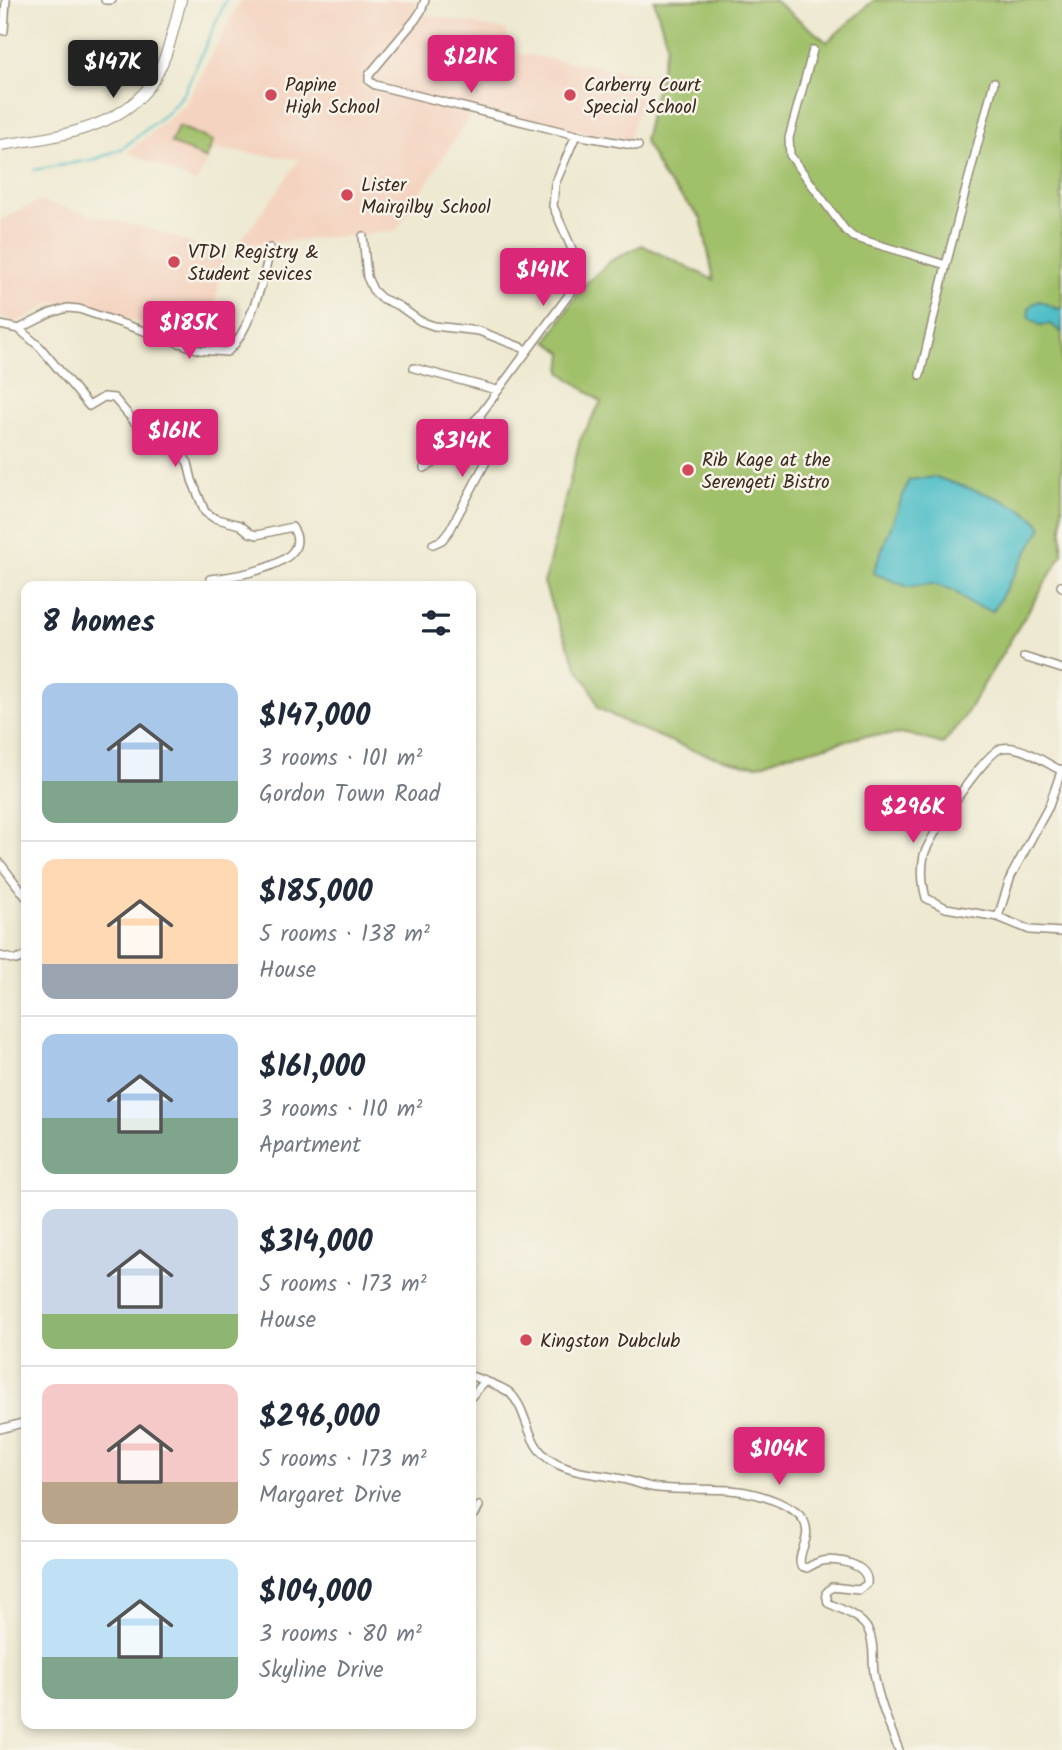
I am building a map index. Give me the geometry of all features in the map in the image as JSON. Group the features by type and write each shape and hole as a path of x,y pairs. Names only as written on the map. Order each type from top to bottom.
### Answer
{"main road":[{"path":"0,145 65,135 118,115 140,97 155,79 168,50 181,0"}],"street":[{"path":"4,31 6,0"},
{"path":"105,0 111,0"},
{"path":"425,0 415,20 369,75 369,81 375,85 576,135 638,146"},
{"path":"813,50 789,138 790,155 853,237 946,265"},
{"path":"920,375 994,82"},
{"path":"424,468 434,463 480,415 579,281 575,256 553,206 555,184 576,135"},
{"path":"363,236 367,276 373,290 381,298 399,306 420,321 434,326 480,331 528,350"},
{"path":"19,329 51,313 79,309 200,350 227,352 236,344 257,297 270,248"},
{"path":"0,325 19,329 40,347 89,405 104,397 114,398 148,438 178,451 188,463 205,512 214,518 240,525 257,535 292,527 296,532 298,540 293,550 270,567 210,579"},
{"path":"414,368 497,390"},
{"path":"433,544 442,540 450,530 489,456 480,415"},
{"path":"1024,657 1062,669"},
{"path":"998,917 1012,876 1059,789 1062,770 1016,748 998,749 969,781 924,853 921,881 926,898 946,908 998,917 1030,930 1062,932"},
{"path":"0,863 21,890"},
{"path":"0,956 16,960 21,958"},
{"path":"476,1378 510,1393 537,1448 554,1463 581,1472 657,1488 704,1487 752,1492 791,1508 804,1522 806,1540 799,1562 803,1567 832,1560 848,1563 864,1572 868,1578 862,1589 832,1587 826,1593 826,1598 828,1603 867,1627 874,1673 899,1750"},
{"path":"476,1391 485,1381"},
{"path":"0,1429 21,1423"},
{"path":"476,1512 479,1506"}],"shaded area":[{"path":"241,0 415,0 414,12 371,73 424,14 506,30 510,52 647,75 629,140 492,114 390,88 368,75 360,86 470,115 396,231 237,246 300,159 213,149 196,183 128,152 186,104"},
{"path":"38,201 164,233 225,256 206,344 83,304 50,303 17,323 0,317 0,220"}],"green space":[{"path":"654,0 774,0 827,42 874,0 1062,0 1062,555 963,719 943,744 907,734 863,736 788,754 759,765 743,764 692,750 598,708 553,610 544,583 580,440 601,402 561,372 563,353 547,341 583,286 612,260 642,245 714,280 701,218 663,177 644,140 667,44"},
{"path":"178,126 213,141 206,159 171,143"}],"water":[{"path":"1040,301 1057,309 1062,308 1062,333 1051,324 1040,325 1030,318 1030,307"},
{"path":"935,477 1008,503 1022,510 1042,527 993,611 970,604 953,590 932,584 908,587 873,573 909,480"}],"waterway":[{"path":"34,170 96,159 123,148 168,112 184,93 226,0"}],"place":[{"name":"Papine High School","path":"271,95"},
{"name":"Carberry Court Special School","path":"570,95"},
{"name":"Lister Mairgilby School","path":"347,195"},
{"name":"VTDI Registry & Student sevices","path":"174,262"},
{"name":"Rib Kage at the Serengeti Bistro","path":"688,470"},
{"name":"Kingston Dubclub","path":"526,1340"}]}
